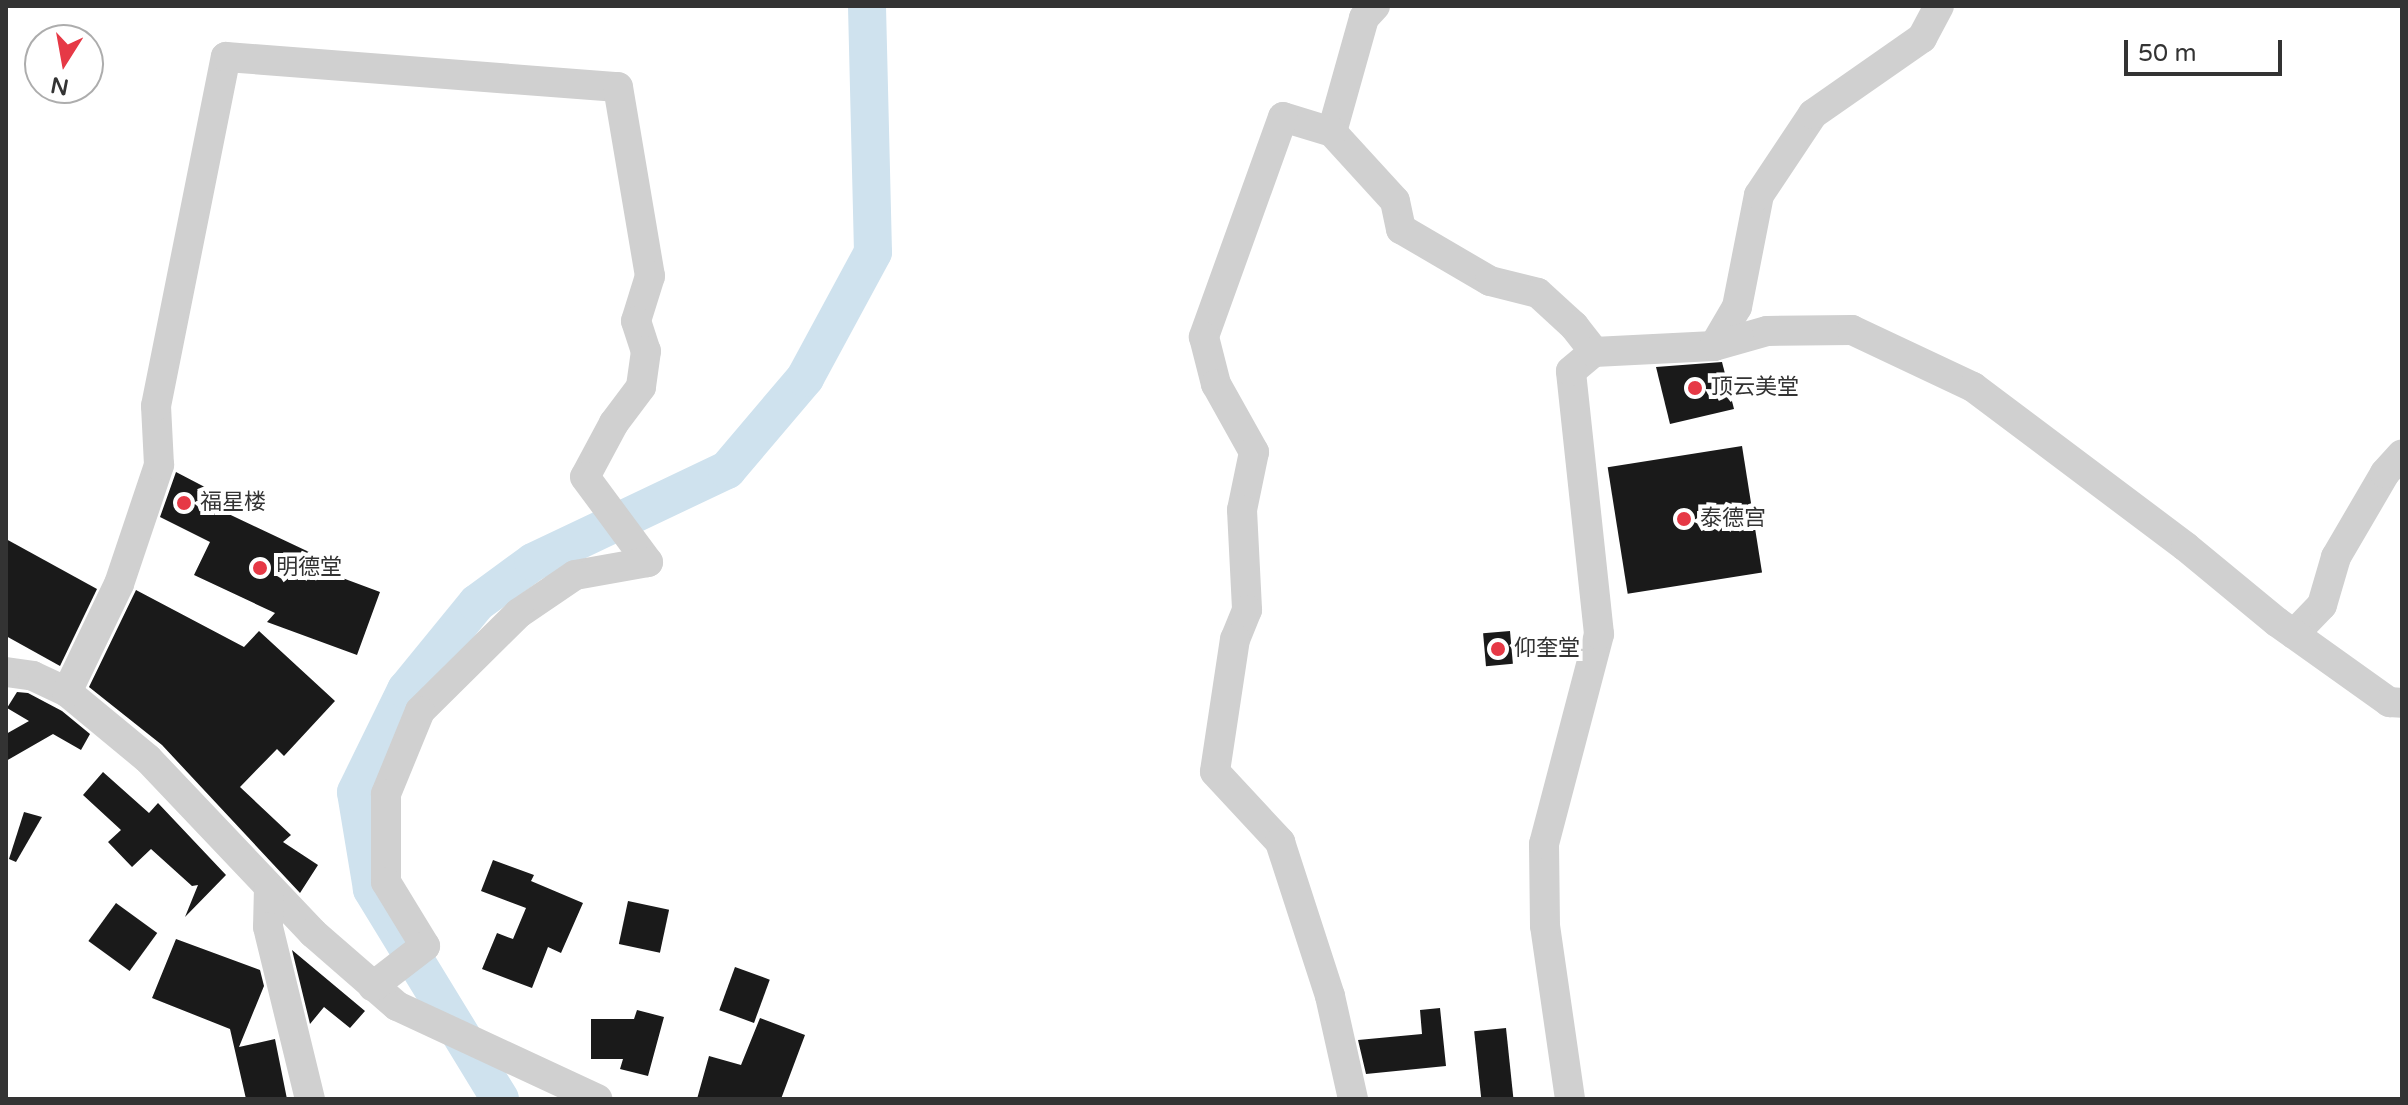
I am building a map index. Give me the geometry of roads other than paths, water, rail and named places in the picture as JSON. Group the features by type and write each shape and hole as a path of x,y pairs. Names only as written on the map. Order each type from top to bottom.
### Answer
{"street":[{"path":"1332,132 1364,18 1375,6"},
{"path":"1714,346 1737,307 1759,195 1813,114 1922,38 1939,6"},
{"path":"67,692 119,584 159,465 156,406 226,57 618,87 650,276 636,321 646,351 641,387 614,423 585,477 648,562 575,575 519,613 420,711 386,794 386,882 425,946 380,980"},
{"path":"1353,1099 1330,996 1280,842 1215,772 1235,639 1247,610 1242,510 1254,452 1216,384 1204,337 1283,117 1332,132 1395,201 1401,229 1490,281 1538,293 1574,326 1594,352"},
{"path":"1570,1099 1545,926 1544,844 1599,634 1571,371 1594,352 1714,346 1767,331 1852,330 1973,387 2186,547 2294,634 2389,702 2402,703"},
{"path":"2294,634 2322,605 2336,557 2385,473 2402,454"},
{"path":"6,672 33,676 67,692 148,759 313,933 380,980 397,1006 597,1099"},
{"path":"269,887 268,927 310,1099"}],"waterway":[{"path":"500,1099 372,889 356,792 406,690 477,603 533,562 727,470 805,378 873,252 867,6"}],"place":[{"name":"顶云美堂","path":"1695,388"},
{"name":"福星楼","path":"184,503"},
{"name":"泰德宫","path":"1684,519"},
{"name":"明德堂","path":"260,568"},
{"name":"仰奎堂","path":"1498,649"}]}
